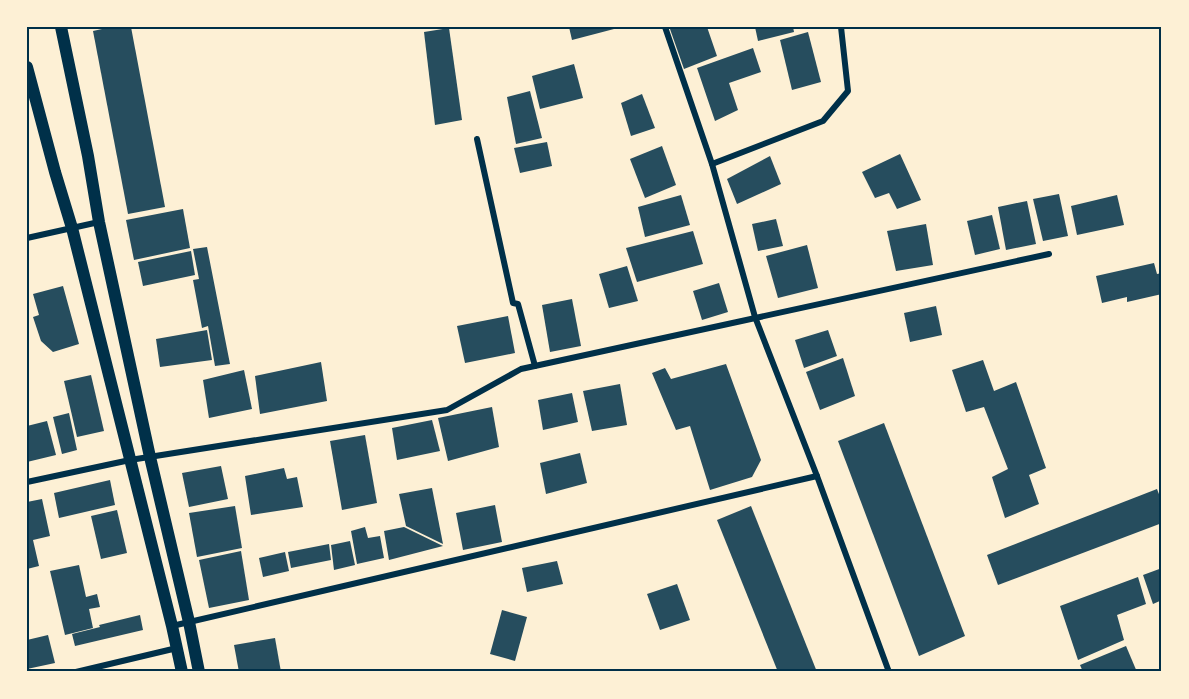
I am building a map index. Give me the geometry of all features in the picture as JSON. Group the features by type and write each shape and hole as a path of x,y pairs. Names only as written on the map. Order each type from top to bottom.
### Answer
{"main road":[{"path":"61,27 88,156 99,222 199,672"},
{"path":"27,67 72,228 182,672"}],"street":[{"path":"665,27 712,164 755,318 890,672"},
{"path":"712,164 823,121 848,91 841,27"},
{"path":"477,139 513,303 519,304 535,366"},
{"path":"27,238 99,222"},
{"path":"27,482 130,460 447,410 521,369 1049,254"},
{"path":"172,626 817,476"},
{"path":"76,672 177,648"}],"building":[{"path":"111,27 131,27 165,207 128,214 93,31"},
{"path":"569,27 614,27 614,29 572,40"},
{"path":"671,27 707,27 717,56 684,69"},
{"path":"755,27 793,27 794,32 758,41"},
{"path":"449,28 462,120 435,125 424,32"},
{"path":"808,32 821,82 792,90 780,40"},
{"path":"753,48 761,72 729,83 738,110 715,121 697,68"},
{"path":"574,64 583,98 540,109 532,76"},
{"path":"530,91 542,138 516,144 507,97"},
{"path":"642,94 655,128 631,136 621,103"},
{"path":"547,142 552,166 520,173 514,148"},
{"path":"662,146 676,185 645,198 630,159"},
{"path":"900,154 921,200 897,209 889,193 875,198 862,172"},
{"path":"770,156 781,184 737,204 727,179"},
{"path":"1059,194 1068,236 1043,241 1033,199"},
{"path":"681,195 690,225 645,237 638,207"},
{"path":"1117,195 1124,225 1077,235 1071,206"},
{"path":"1027,201 1036,244 1006,250 998,207"},
{"path":"183,209 190,248 134,260 126,220"},
{"path":"992,215 1000,249 975,255 967,221"},
{"path":"776,219 783,246 758,251 752,224"},
{"path":"926,224 933,265 896,271 887,231"},
{"path":"693,231 703,264 637,282 626,248"},
{"path":"807,245 818,288 778,298 766,256"},
{"path":"207,247 230,364 215,366 208,326 202,328 193,280 199,279 193,249"},
{"path":"191,251 195,275 143,286 138,262"},
{"path":"1154,263 1157,274 1162,273 1162,294 1127,302 1127,297 1102,303 1096,276"},
{"path":"627,266 638,301 609,308 599,274"},
{"path":"719,283 728,312 702,320 693,291"},
{"path":"63,286 79,344 53,352 41,341 33,317 39,315 33,294"},
{"path":"572,299 581,346 550,352 542,305"},
{"path":"936,306 942,335 910,342 904,313"},
{"path":"508,316 515,353 465,363 457,326"},
{"path":"207,330 212,360 160,367 156,339"},
{"path":"828,330 837,356 804,368 795,340"},
{"path":"843,358 855,396 820,410 806,372"},
{"path":"983,360 994,391 1016,382 1046,468 1029,475 1039,504 1005,518 992,477 1008,469 984,407 966,412 952,370"},
{"path":"321,362 327,401 260,414 255,376"},
{"path":"726,364 761,460 752,477 710,490 690,426 676,430 652,373 665,368 671,379"},
{"path":"244,370 252,409 209,418 203,380"},
{"path":"91,375 104,431 77,437 64,381"},
{"path":"620,384 627,425 592,431 583,391"},
{"path":"572,393 578,422 543,430 538,400"},
{"path":"492,407 499,447 448,461 438,418"},
{"path":"69,413 77,450 62,454 53,417"},
{"path":"432,420 440,451 397,460 392,428"},
{"path":"47,421 56,455 27,462 27,426"},
{"path":"884,423 965,636 919,656 838,441"},
{"path":"365,435 377,503 342,510 330,441"},
{"path":"580,453 587,483 546,494 540,463"},
{"path":"221,466 228,499 189,507 182,473"},
{"path":"284,468 287,479 297,477 303,507 251,515 245,476"},
{"path":"110,480 115,505 59,518 54,493"},
{"path":"432,488 443,544 406,526 399,494"},
{"path":"1157,489 1162,502 1162,523 998,585 987,555"},
{"path":"42,499 50,536 33,540 39,566 27,569 27,502"},
{"path":"495,505 502,542 463,550 456,513"},
{"path":"235,506 242,548 197,557 189,513"},
{"path":"751,506 817,672 778,672 717,520"},
{"path":"117,510 127,553 101,559 91,516"},
{"path":"365,527 368,538 380,536 384,558 357,564 351,531"},
{"path":"404,527 443,546 389,560 384,531"},
{"path":"350,541 355,565 334,570 331,545"},
{"path":"329,544 331,560 291,568 288,552"},
{"path":"241,551 249,600 209,608 199,560"},
{"path":"285,552 289,571 263,577 259,558"},
{"path":"557,561 563,584 527,592 522,568"},
{"path":"79,565 86,597 97,594 100,607 89,609 93,628 65,635 50,571"},
{"path":"1162,568 1162,600 1153,604 1143,575"},
{"path":"1138,577 1146,604 1117,615 1124,640 1078,660 1060,606"},
{"path":"677,584 690,620 660,630 647,594"},
{"path":"502,610 527,617 515,661 490,654"},
{"path":"140,615 143,630 75,646 72,634"},
{"path":"48,635 55,663 27,669 27,640"},
{"path":"275,638 281,672 239,672 234,645"},
{"path":"1126,646 1137,672 1083,672 1080,665"}]}
